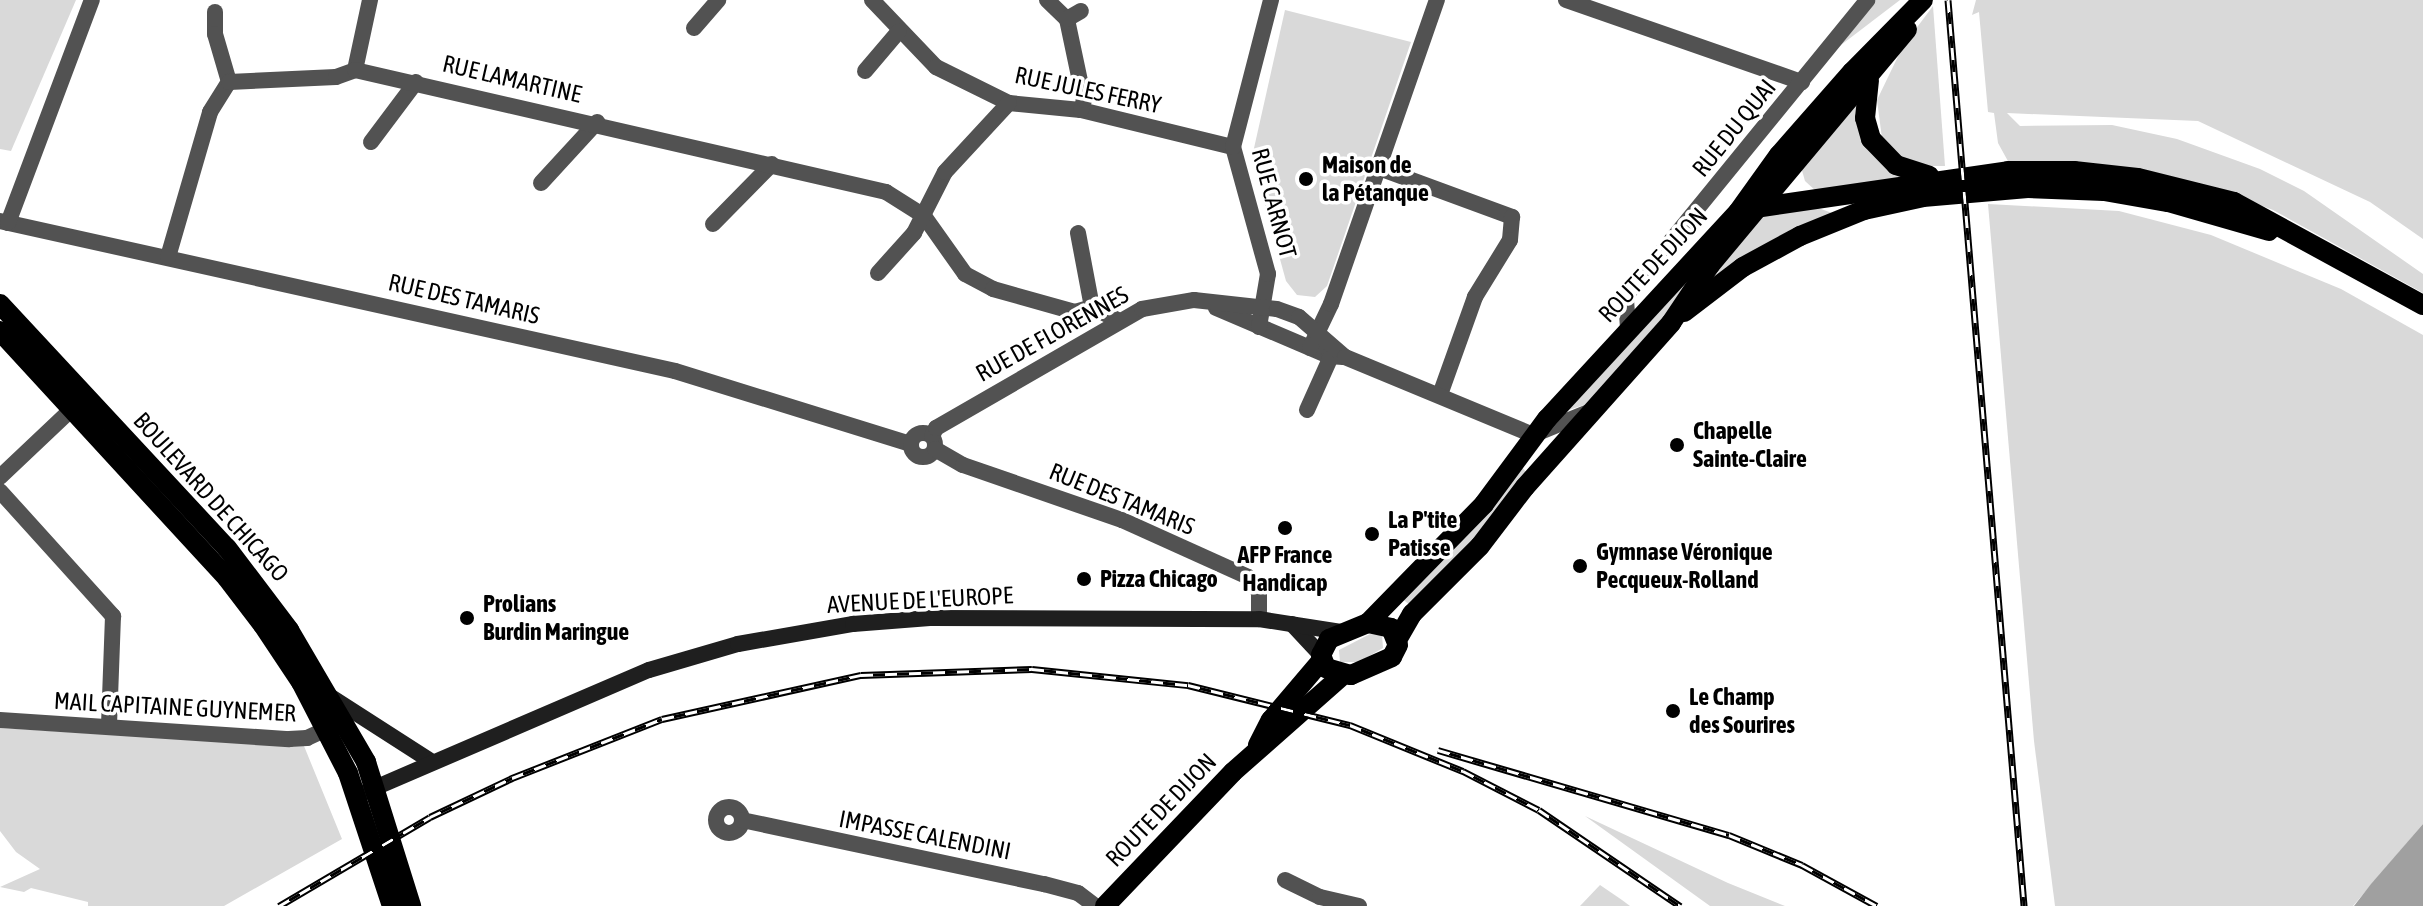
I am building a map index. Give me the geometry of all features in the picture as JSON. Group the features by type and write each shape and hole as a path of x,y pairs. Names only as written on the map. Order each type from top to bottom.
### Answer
{"main road":[{"name":"ROUTE DE DIJON","path":"1397,640 1412,614 1480,546 1525,487 1671,323 1710,265 1869,79 1925,0"},
{"name":"ROUTE DE DIJON","path":"1368,623 1484,504 1533,435 1628,328 1738,212 1804,126 1925,0"},
{"path":"1869,79 1865,118 1879,151 1909,172 1950,185"},
{"name":"ROUTE DE DIJON","path":"1795,166 1804,126"},
{"path":"1795,166 1803,191 1812,198 1864,210"},
{"path":"1738,212 1812,198 2074,171 2170,185 2234,202 2423,305"},
{"path":"1671,323 1775,248 1864,210 1950,185"},
{"name":"BOULEVARD DE CHICAGO","path":"0,304 227,548 289,630 331,697 335,725"},
{"name":"BOULEVARD DE CHICAGO","path":"0,331 227,578 335,725 366,791"},
{"name":"AVENUE DE L'EUROPE","path":"366,791 429,760 649,670 738,644 853,624 930,618 1259,619 1341,632"},
{"path":"1292,624 1322,657 1326,668 1342,676 1386,663 1397,640 1384,623 1368,623 1329,639 1322,657"},
{"name":"ROUTE DE DIJON","path":"1255,752 1271,720 1322,657"},
{"name":"ROUTE DE DIJON","path":"1105,906 1255,752 1342,676"},
{"path":"331,697 429,760"},
{"path":"366,791 392,906"},
{"path":"366,791 411,906"}],"street":[{"path":"4,222 92,0"},
{"path":"355,70 370,0"},
{"path":"694,28 718,0"},
{"name":"RUE JULES FERRY","path":"872,0 936,67 1009,103 1081,110 1233,147"},
{"path":"1047,0 1074,15 1084,100 1081,110"},
{"name":"RUE CARNOT","path":"1259,327 1268,274 1233,147 1271,0"},
{"path":"1310,348 1379,168 1437,0"},
{"path":"1566,0 1802,82"},
{"name":"RUE DU QUAI","path":"1628,328 1626,296 1867,0"},
{"path":"168,257 210,112 229,82 215,34 215,12"},
{"path":"865,71 899,31"},
{"name":"RUE LAMARTINE","path":"229,82 336,77 355,70 597,122 886,192 924,216 965,274 993,289 1075,312"},
{"name":"RUE LAMARTINE","path":"371,142 416,82"},
{"path":"878,273 924,216 945,172 1009,103"},
{"name":"RUE LAMARTINE","path":"541,183 597,122"},
{"path":"713,224 772,164"},
{"path":"1379,168 1512,217 1510,240 1475,297 1440,395"},
{"name":"RUE DES TAMARIS","path":"4,222 675,371 911,444"},
{"path":"1078,233 1092,307"},
{"name":"RUE DE FLORENNES","path":"911,444 917,434 933,443 936,428 1120,321 1165,302 1264,308 1299,317 1318,332 1336,354"},
{"name":"RUE DE FLORENNES","path":"1207,303 1310,348 1336,354 1533,435"},
{"path":"1085,341 1075,312 1092,307 1120,321"},
{"path":"1307,410 1336,354"},
{"path":"0,477 73,408"},
{"name":"ROUTE DE DIJON","path":"1533,435 1593,409"},
{"path":"1525,487 1533,465 1533,435"},
{"name":"RUE DES TAMARIS","path":"933,443 963,465 1122,520 1238,572 1259,592 1259,619"},
{"path":"0,491 113,616 109,727"},
{"name":"MAIL CAPITAINE GUYNEMER","path":"0,720 289,739 335,725"},
{"name":"IMPASSE CALENDINI","path":"742,820 1055,886 1095,906"},
{"path":"1285,880 1320,897 1359,906"}],"shaded area":[{"path":"0,0 76,0 11,151 0,149"},
{"path":"1876,0 1900,0 1841,45"},
{"path":"1976,0 2423,0 2423,239 2370,202 2198,121 2007,113 2020,126 2112,125 2177,139 2260,169 2304,191 2423,274 2423,293 2273,210 2215,188 2155,173 2009,163 1998,143 1994,113 1988,112 1979,12 1972,15"},
{"path":"1933,6 1945,166 1917,166 1883,146 1877,100 1903,46"},
{"path":"1285,10 1411,42 1327,286 1315,297 1297,295 1286,281 1252,157"},
{"path":"1856,103 1906,181 1817,192 1805,181 1801,167"},
{"path":"1988,204 2119,211 2211,235 2341,289 2423,335 2423,824 2353,906 2055,906 2034,741"},
{"path":"1813,206 1832,213 1777,237 1706,283 1762,212"},
{"path":"1731,227 1673,306 1587,404 1566,411"},
{"path":"1521,466 1526,472 1473,543 1411,606 1400,597"},
{"path":"1370,634 1382,635 1383,648 1359,662 1340,662 1339,650"},
{"path":"0,728 304,746 342,839 224,906 88,906 88,902 31,888 24,892 0,887 40,869 16,852 0,831"},
{"path":"1585,816 1728,883 1785,906 1710,906"},
{"path":"2423,824 2423,906 2354,906 2371,884"},
{"path":"1600,885 1622,900 1630,906 1580,906"}],"railway":[{"path":"1948,0 2024,906"},
{"path":"279,906 430,817 512,778 662,719 861,675 1032,669 1188,685 1350,725 1463,771 1539,810 1680,906"},
{"path":"1438,750 1729,835 1802,865 1877,906"}],"place":[{"name":"Maison de la Pétanque","path":"1306,179"},
{"name":"Chapelle Sainte-Claire","path":"1677,445"},
{"name":"AFP France Handicap","path":"1285,528"},
{"name":"La P'tite Patisse","path":"1372,534"},
{"name":"Gymnase Véronique Pecqueux-Rolland","path":"1580,566"},
{"name":"Pizza Chicago","path":"1084,579"},
{"name":"Prolians Burdin Maringue","path":"467,618"},
{"name":"Le Champ des Sourires","path":"1673,711"}]}
